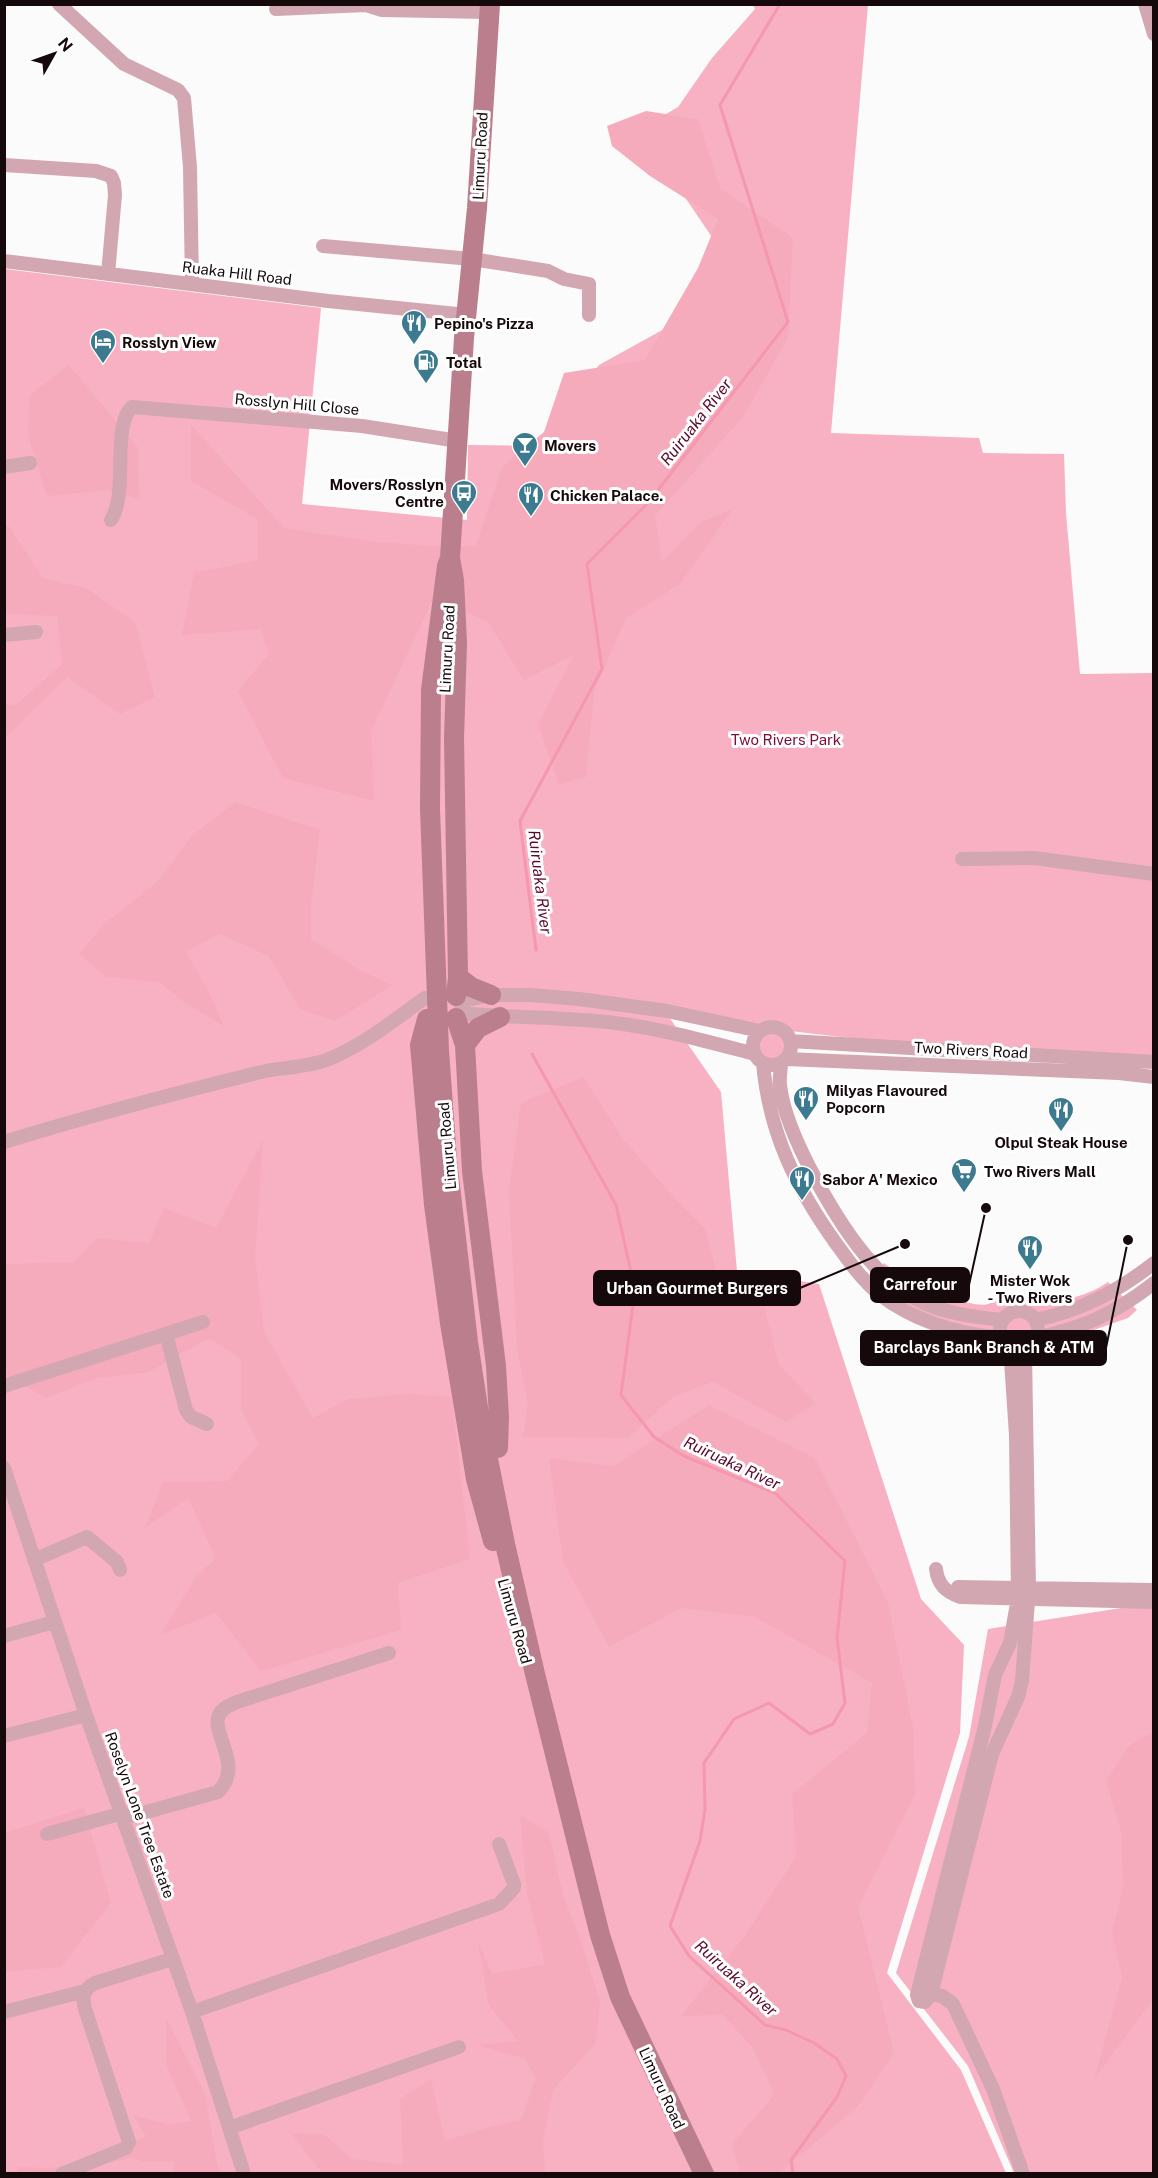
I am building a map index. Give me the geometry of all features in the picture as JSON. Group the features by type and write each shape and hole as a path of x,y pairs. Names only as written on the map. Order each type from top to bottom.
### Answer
{"main road":[{"name":"Limuru Road","path":"490,8 451,562 457,643 450,996 456,1150 477,1334 498,1448 518,1596"},
{"name":"Limuru Road","path":"451,562 447,566 431,690 430,809 450,996 452,1048 447,1160 468,1342 494,1490 539,1689 600,1935 620,1997 704,2174"},
{"path":"427,1019 441,1026 447,1025 450,996 471,987 491,995"},
{"name":"Limuru Road","path":"450,996 423,1008 427,1019 420,1045 434,1204 450,1323 474,1468 526,1661 531,1677 539,1689"},
{"path":"452,1048 478,1028 508,1017"}],"street":[{"path":"59,4 124,64 178,90 184,98 190,167 192,284"},
{"path":"1145,4 1154,34"},
{"path":"276,9 366,5 382,10 490,8"},
{"path":"4,165 96,171 111,176 115,195 108,274"},
{"path":"323,246 472,259 548,271 564,279 589,284 590,315"},
{"name":"Ruaka Hill Road","path":"4,261 467,315"},
{"name":"Rosslyn Hill Close","path":"111,520 117,510 121,484 118,471 124,425 127,412 132,407 362,426 458,441"},
{"path":"4,467 30,463"},
{"path":"4,635 36,632"},
{"path":"962,859 1034,858 1154,874"},
{"path":"491,995 579,999 623,1004 760,1031"},
{"path":"508,1017 515,995"},
{"path":"4,1142 58,1125 260,1072 312,1064 328,1059 450,996 508,1017 617,1023 677,1034 759,1058 775,1065 783,1061"},
{"path":"1003,1320 940,1309 914,1298 891,1282 872,1263 824,1195 791,1126 780,1086 783,1061 791,1048 790,1041 784,1030 776,1027 770,1026 760,1031 754,1042 788,1164 826,1229 853,1268 879,1294 934,1324 1022,1348 1032,1342 1107,1316 1154,1282"},
{"name":"Two Rivers Road","path":"790,1041 1154,1062"},
{"path":"886,1046 886,1063"},
{"name":"Two Rivers Road","path":"783,1061 1119,1073 1154,1077"},
{"path":"1035,1320 1059,1315 1093,1303 1129,1283 1154,1263"},
{"path":"1006,1342 1000,1332 1007,1315 1019,1311 1025,1312 1035,1320 1037,1325 1032,1342 1025,1354 1025,1406 1023,1593 1022,1681 1018,1697 992,1754 931,1994 925,2002 919,2001 918,1998 985,1726 990,1691 1010,1642 1023,1593 1016,1435 1006,1342"},
{"path":"4,1386 203,1322"},
{"path":"166,1334 186,1410 191,1417 207,1424"},
{"name":"Roselyn Lone Tree Estate","path":"4,1468 86,1715 124,1815 192,2012 244,2174"},
{"path":"34,1560 87,1537 117,1562 120,1570"},
{"path":"1154,1590 1023,1593 960,1597 949,1593 940,1584 936,1569 949,1584 963,1589 1023,1593 1154,1602"},
{"path":"4,1636 54,1622"},
{"path":"46,1834 218,1792 228,1779 230,1771 217,1725 224,1708 389,1653"},
{"path":"4,1736 86,1715"},
{"path":"192,2012 499,1904 511,1892 514,1884 499,1844"},
{"path":"4,2012 85,1991 95,1983 172,1959"},
{"path":"62,2174 126,2148 129,2142 85,2009 83,1998 85,1991"},
{"path":"931,1994 942,1996 953,2004 993,2089 1023,2174"},
{"path":"229,2128 459,2047"}],"green space":[{"name":"Two Rivers Park","path":"753,5 868,5 831,433 979,438 983,453 1064,454 1066,513 1080,674 1153,673 1153,1063 955,1050 781,1030 786,1036 788,1051 779,1061 770,1063 759,1058 755,1048 762,1032 767,1028 667,1014 721,1092 737,1271 819,1284 921,1599 964,1645 960,1733 887,1973 961,2070 1006,2173 5,2174 5,269 321,308 302,504 467,520 468,445 551,446 559,422 599,365 684,318 722,252 676,184 625,138 678,107 712,58 755,9"},
{"path":"884,1263 932,1292 975,1304 987,1304 1000,1297 1042,1301 1069,1298 1083,1295 1108,1282 1137,1310 1128,1318 1068,1339 1066,1348 1047,1350 1039,1360 1039,1366 1024,1360 1013,1362 987,1346 936,1332 899,1312 865,1289"},
{"path":"1153,1603 1153,2173 1014,2173 968,2066 896,1973 969,1737 988,1629"}],"shaded area":[{"path":"646,111 698,119 720,188 793,238 788,338 743,417 655,516 662,562 702,521 733,509 680,584 626,618 594,692 586,777 559,785 538,724 574,655 524,680 488,622 434,597 371,731 374,801 283,778 238,691 269,654 261,629 182,635 194,573 258,560 257,519 191,481 191,425 284,528 369,541 430,546 476,546 502,467 544,432 564,373 645,360 698,268 718,219 650,176 612,146 607,126"},
{"path":"69,365 138,448 139,499 107,490 47,496 28,435 30,395"},
{"path":"5,525 10,527 43,578 86,588 135,622 155,697 120,714 67,677 5,738 5,704 16,705 62,664 57,616 5,614"},
{"path":"235,802 320,830 311,905 311,939 363,972 393,985 335,1021 300,1009 269,956 219,934 186,952 207,988 224,1026 184,1002 159,982 106,977 79,954 105,923 156,883 193,835"},
{"path":"583,1077 623,1139 671,1194 704,1227 724,1297 763,1301 779,1365 816,1403 786,1422 713,1382 674,1396 628,1438 523,1437 528,1404 517,1350 509,1190 521,1103"},
{"path":"263,1140 255,1257 264,1332 313,1418 348,1399 410,1394 452,1397 470,1559 398,1583 401,1630 261,1671 216,1613 160,1635 197,1576 216,1558 188,1498 145,1528 163,1482 227,1481 259,1444 241,1409 241,1359 209,1338 149,1372 98,1378 45,1398 5,1374 5,1264 74,1262 97,1238 149,1243 164,1208 216,1228"},
{"path":"709,1405 815,1458 888,1603 913,1727 915,1795 858,1907 894,2053 859,2105 780,2173 740,2173 732,2144 775,2094 752,2047 723,2015 681,2016 743,1938 796,1857 792,1794 867,1733 872,1683 755,1617 681,1608 609,1647 563,1561 549,1458 613,1466"},
{"path":"1153,1732 1153,1999 1094,2080 1122,1978 1112,1931 1123,1888 1121,1831 1106,1780 1130,1745"},
{"path":"84,1808 111,1903 61,1967 5,1972 4,1833"},
{"path":"520,1815 549,1833 563,1895 582,1944 600,2002 596,2043 553,2090 543,2141 545,2173 322,2173 291,2133 324,2134 352,2159 403,2165 400,2099 431,2079 445,2141 521,2120 536,2077 524,2058 477,2045 518,2041 489,2006 478,1941 492,1974 545,1964 527,1894"},
{"path":"166,2017 205,2094 217,2164 221,2173 173,2173 174,2161 143,2162 132,2158 62,2173 16,2174 18,2167 48,2168 96,2162 146,2136 133,2115 170,2125 191,2121 167,2066"}],"waterway":[{"name":"Ruiruaka River","path":"536,950 520,821 602,669 587,564 648,503 788,322 720,105 780,4"},
{"name":"Ruiruaka River","path":"532,1054 616,1205 635,1290 621,1395 654,1437 684,1456 775,1493 845,1561 837,1638 845,1703 833,1724 810,1734 769,1703 734,1719 704,1763 705,1809 700,1841 670,1926 689,1956 765,2025 786,2030 814,2043 837,2059 846,2076 837,2097 791,2160 793,2174"}],"place":[{"name":"Pepino's Pizza","path":"414,346"},
{"name":"Rosslyn View","path":"103,365"},
{"name":"Total","path":"426,385"},
{"name":"Movers","path":"525,468"},
{"name":"Movers/Rosslyn Centre","path":"464,516"},
{"name":"Chicken Palace.","path":"531,518"},
{"name":"Milyas Flavoured Popcorn","path":"806,1122"},
{"name":"Olpul Steak House","path":"1061,1133"},
{"name":"Two Rivers Mall","path":"964,1194"},
{"name":"Sabor A' Mexico","path":"802,1202"},
{"name":"Carrefour","path":"986,1208"},
{"name":"Barclays Bank Branch & ATM","path":"1128,1240"},
{"name":"Urban Gourmet Burgers","path":"905,1244"},
{"name":"Mister Wok - Two Rivers","path":"1030,1271"}]}
